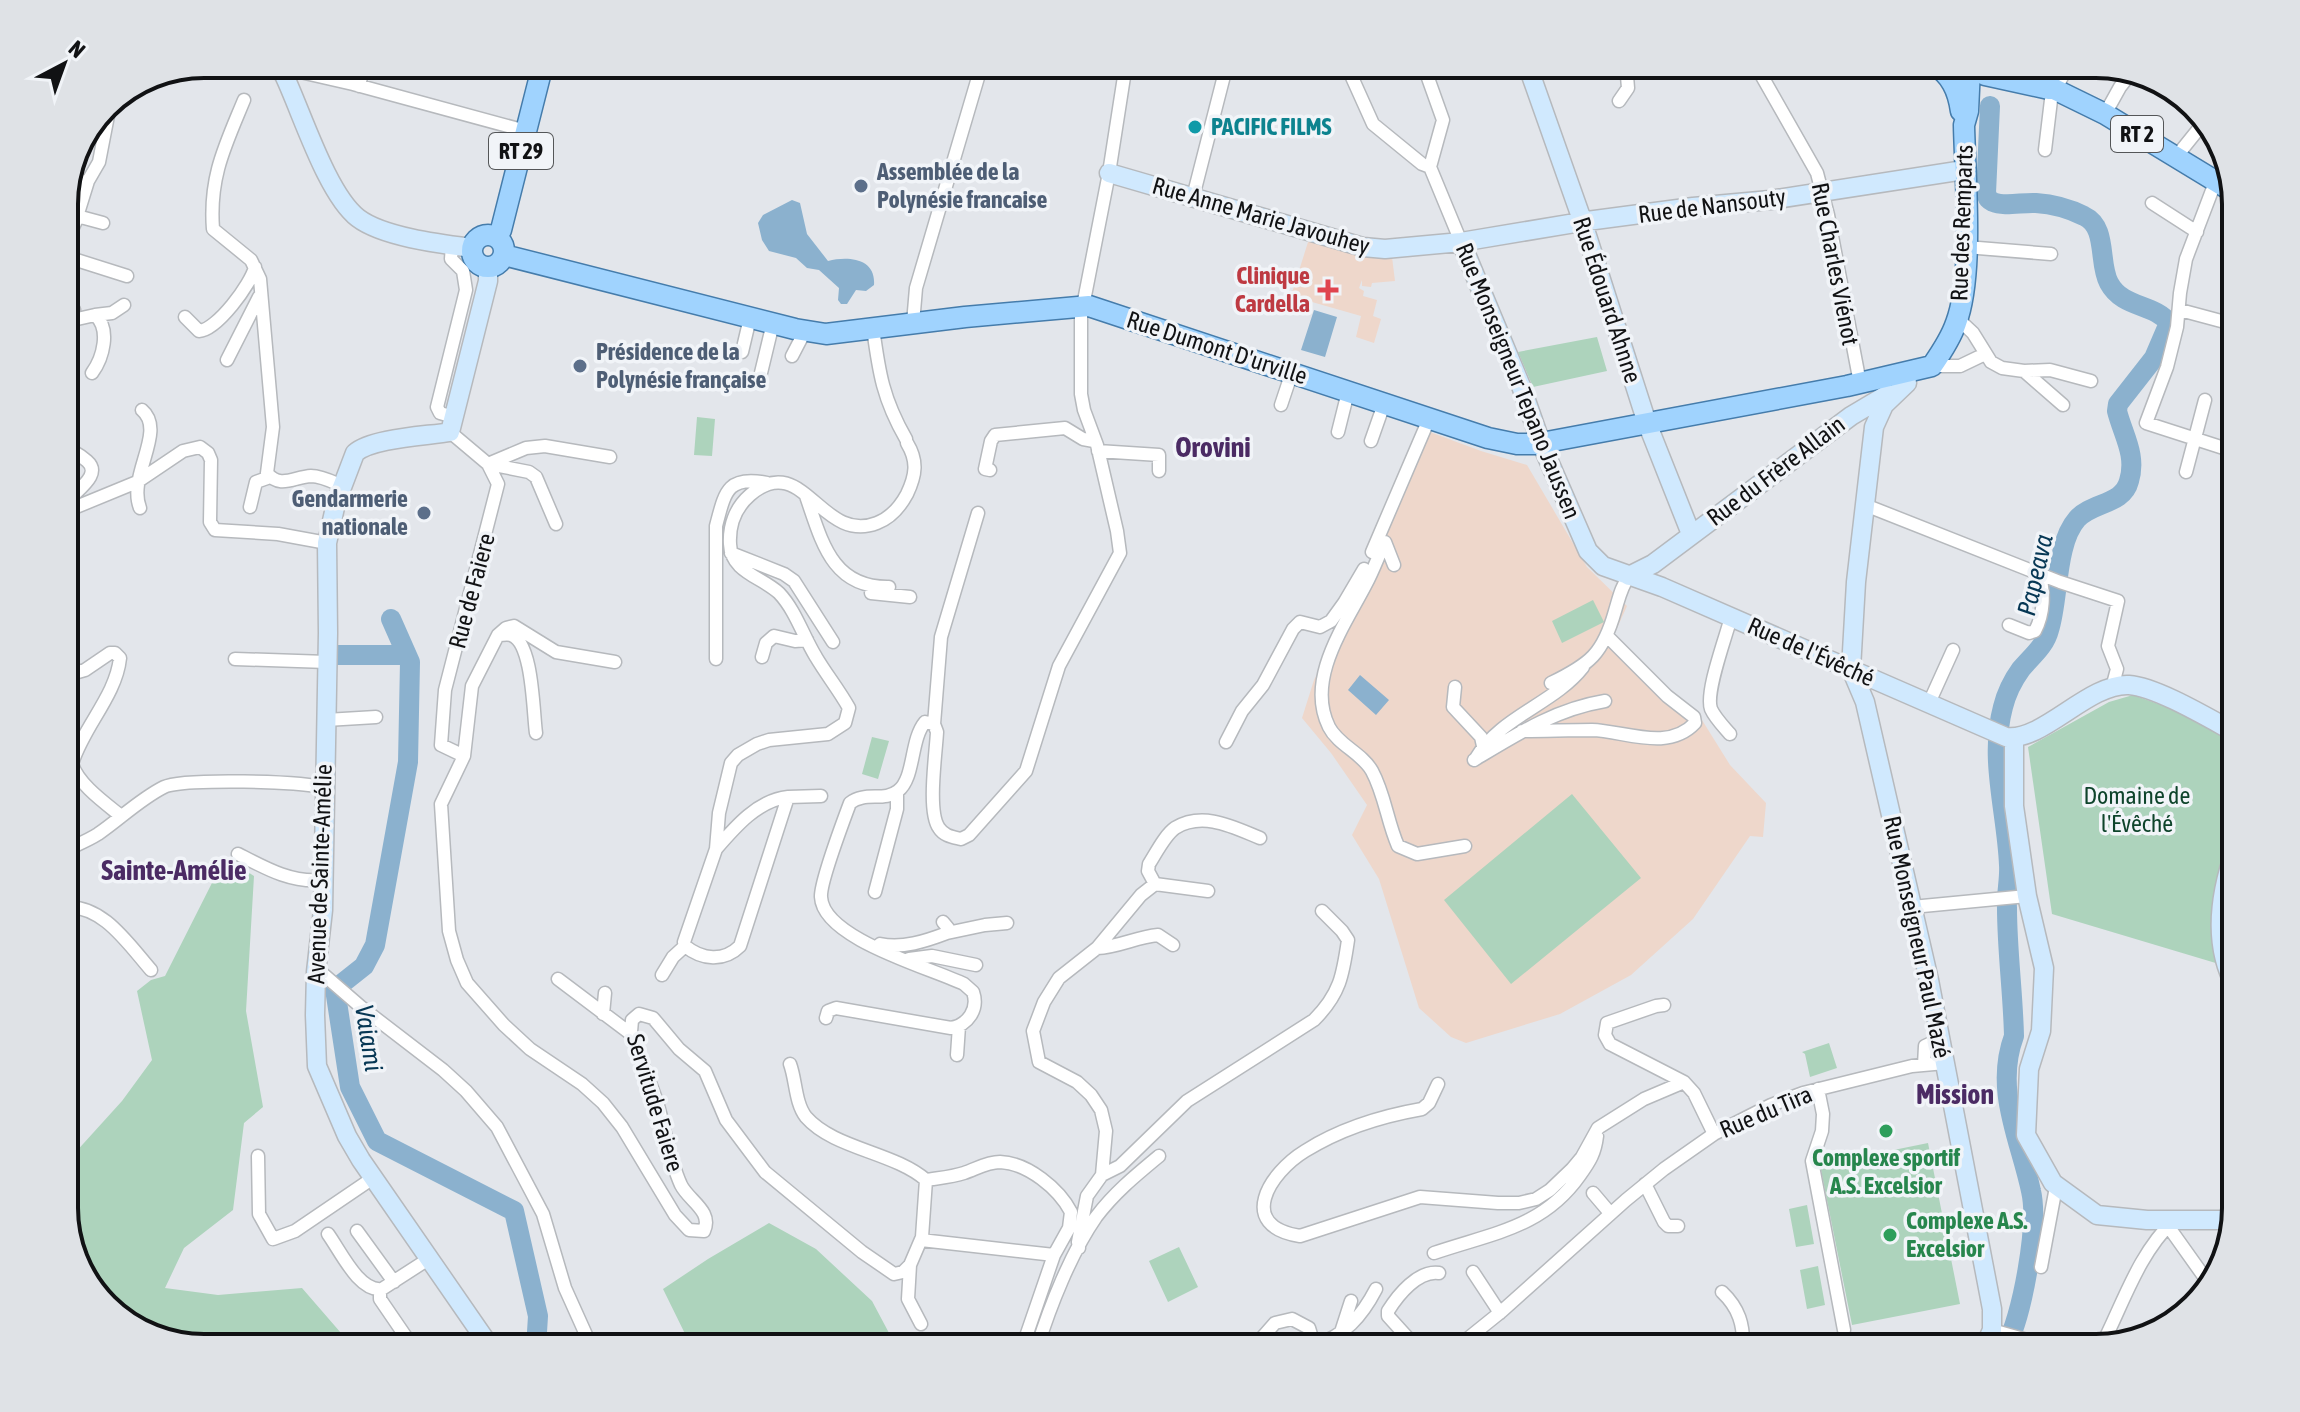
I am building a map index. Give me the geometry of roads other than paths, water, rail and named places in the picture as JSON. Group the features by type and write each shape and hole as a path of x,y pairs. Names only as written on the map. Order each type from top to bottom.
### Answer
{"main road":[{"name":"RT 29","path":"496,253 539,78"},
{"path":"1949,78 1957,91 1964,142"},
{"name":"Rue des Remparts","path":"1929,367 1958,319 1962,299 1966,247 1964,125 1969,78"},
{"path":"1968,111 1978,98 2020,78"},
{"name":"RT 2","path":"2042,78 2221,183"},
{"path":"462,246 487,235 496,253"},
{"name":"Rue Dumont D'urville","path":"496,253 750,318 826,334 1083,306 1488,438 1517,444 1541,443 1860,383 1929,367"}],"street":[{"path":"284,78 337,192 351,211 372,226 432,243 462,246"},
{"path":"325,78 526,131"},
{"path":"359,86 361,78"},
{"path":"913,323 916,288 978,78"},
{"path":"978,513 941,637 934,724 937,732 936,825 944,834 961,839 969,835 1026,771 1059,666 1120,553 1081,394 1083,306 1111,174 1124,78"},
{"path":"1193,197 1223,78"},
{"path":"1352,78 1373,124 1422,164 1430,167 1443,120 1428,78"},
{"name":"Rue Édouard Ahnne","path":"1532,78 1647,423 1691,534"},
{"path":"1619,101 1628,88 1627,78"},
{"name":"Rue Charles Viénot","path":"1763,78 1817,173 1860,383"},
{"path":"2036,78 2051,100 2045,150"},
{"path":"2105,114 2125,81"},
{"path":"244,100 212,187 211,208 213,229 251,260 260,279 272,398 273,427 267,473 282,483 312,476 342,486"},
{"path":"78,213 88,181 99,162 105,126"},
{"path":"2176,157 2198,130"},
{"name":"Rue Monseigneur Tepano Jaussen","path":"1430,167 1588,551 1603,566 1629,576"},
{"name":"Rue de Nansouty","path":"1461,242 1582,221 1823,192 1964,170"},
{"name":"Rue Anne Marie Javouhey","path":"1111,174 1378,249 1461,242"},
{"path":"2216,180 2183,269 2180,310 2167,367 2146,423 2222,448"},
{"path":"80,181 88,181"},
{"path":"2152,203 2197,232"},
{"path":"78,216 103,223"},
{"path":"458,333 467,283 463,271 451,259 462,246"},
{"path":"1966,247 2051,254"},
{"name":"RT 29","path":"452,424 458,333 488,281 496,253"},
{"path":"78,260 127,276"},
{"path":"185,317 199,331 207,331 224,315 253,276 255,267"},
{"path":"227,360 260,294"},
{"path":"78,319 112,313 124,305"},
{"path":"2180,310 2222,321"},
{"path":"92,373 99,364 104,330 101,319 95,315"},
{"path":"742,352 750,318"},
{"path":"1958,319 1973,333 1991,362 2002,368 2050,370 2091,381"},
{"path":"760,377 773,323"},
{"path":"716,659 716,526 730,489 748,479 786,483 804,491 821,509 840,522 860,528 882,521 897,509 911,485 915,460 894,421 883,391 873,328"},
{"path":"792,356 805,331"},
{"path":"1929,367 1960,366 1985,354"},
{"name":"Rue du Frère Allain","path":"1629,576 1653,564 1851,416 1929,367"},
{"path":"2024,371 2063,405"},
{"path":"1281,405 1292,372"},
{"path":"1851,669 1865,505 1878,415 1892,395 1907,383"},
{"path":"1338,432 1348,392"},
{"path":"2186,472 2205,400"},
{"path":"1371,441 1384,404"},
{"path":"140,508 135,497 137,482 151,426 147,412 142,410"},
{"path":"1432,420 1384,544 1331,652 1322,687 1323,712 1331,731 1369,766 1384,795 1398,846 1417,854 1465,846"},
{"path":"1226,742 1242,711 1263,685 1293,629 1300,622 1320,627 1331,621 1344,603 1370,557 1432,420"},
{"path":"452,424 488,464 529,472 536,477 556,524"},
{"name":"Avenue de Sainte-Amélie","path":"452,424 361,448 351,461 342,486 327,543 323,910 316,968 317,1066 347,1136 482,1334"},
{"path":"990,470 985,469 995,435 1065,428 1096,446 1159,455 1159,471"},
{"path":"488,464 526,448 545,446 610,457"},
{"path":"78,504 137,482 183,451 200,447 211,460 210,522 215,530 278,534 327,543"},
{"path":"78,455 92,466 93,473 78,488"},
{"name":"Rue de Faiere","path":"464,756 441,745 445,690 496,498 498,484 488,464"},
{"path":"250,507 256,482 270,477"},
{"path":"662,975 673,957 685,946 716,849 719,813 731,763 738,755 769,740 828,734 845,723 849,708 786,601 766,583 739,566 731,553 732,522 739,507 758,487 770,483"},
{"path":"804,491 827,553 835,565 873,595 910,597"},
{"path":"1865,505 2049,578 2118,601 2108,646 2117,669 2112,688"},
{"path":"1384,544 1394,565"},
{"path":"731,553 794,581 833,642"},
{"path":"1551,683 1593,659 1608,637 1623,585 1629,576"},
{"name":"Rue de l'Évêché","path":"1629,576 2004,735"},
{"path":"2009,625 2029,633 2035,631 2041,620 2043,585 2049,578"},
{"path":"859,584 871,588 889,587"},
{"path":"1730,734 1712,712 1710,703 1731,617"},
{"path":"464,756 472,686 498,635 506,628 514,626 556,652 615,662"},
{"path":"498,635 512,635 521,642 527,655 536,733"},
{"path":"762,657 766,643 774,636 795,641 807,640"},
{"path":"1522,731 1594,730 1651,739 1672,736 1695,723 1694,717 1667,696 1608,637"},
{"path":"1929,703 1953,650"},
{"path":"78,672 110,653 120,658 116,677 78,744"},
{"path":"235,659 327,662"},
{"path":"1583,667 1572,681 1506,725 1483,746 1474,760 1551,716 1580,705 1605,701"},
{"name":"Rue Monseigneur Paul Mazé","path":"1851,669 1865,702 1912,907 1975,1213 1992,1309 1993,1334"},
{"path":"2221,1221 2171,1223 2097,1215 2056,1187 2026,1135 2029,1069 2041,1031 2044,968 2021,897 2014,806 2004,735 2030,732 2112,688 2130,685 2146,689 2222,726"},
{"path":"1455,687 1453,707 1481,737 1483,746"},
{"path":"326,720 376,717"},
{"path":"826,1018 828,1011 836,1008 940,1026 959,1026 966,1022 975,1006 973,992 964,984 865,941 836,925 822,907 821,891 850,803 862,796 889,796 897,792 905,780 920,728 925,722 934,724"},
{"name":"Servitude Faiere","path":"464,756 441,804 449,931 467,983 483,1004 530,1049 582,1084 603,1103 622,1127 675,1215 689,1230 704,1231 706,1216 682,1188 656,1101 631,1034 632,1020 639,1014 653,1018 679,1049 705,1071 726,1120 765,1172 862,1252 894,1274 903,1272 910,1265"},
{"path":"78,775 121,816"},
{"path":"78,845 172,784 279,782 311,783 325,788"},
{"path":"875,892 897,809 897,792"},
{"path":"716,849 735,827 767,803 788,797 821,796"},
{"path":"685,946 699,956 711,958 733,953 740,946 788,797"},
{"path":"1155,884 1148,871 1149,864 1173,829 1196,820 1223,823 1260,838"},
{"path":"238,854 286,876 304,881 322,880"},
{"path":"1102,1175 1106,1131 1101,1110 1077,1082 1039,1062 1033,1031 1044,1002 1059,978 1097,948 1141,895 1155,884 1208,891"},
{"path":"1912,907 2021,897"},
{"path":"78,909 88,909 105,920 151,970"},
{"path":"1079,1248 1087,1196 1102,1175 1120,1166 1187,1101 1314,1020 1331,1003 1338,990 1348,940 1322,911"},
{"path":"865,941 893,947 945,928 1007,923"},
{"path":"1097,948 1116,947 1140,937 1158,935 1173,945"},
{"path":"907,960 932,956 976,965"},
{"path":"316,968 443,1070 497,1127 543,1214 565,1288 586,1334"},
{"path":"558,979 631,1034"},
{"path":"603,1014 605,993"},
{"path":"1664,1005 1607,1023 1605,1035 1610,1044 1684,1082 1694,1093 1714,1134"},
{"path":"957,1055 959,1026"},
{"path":"1924,1065 1925,1046 1940,1039"},
{"name":"Rue du Tira","path":"1474,1334 1610,1213 1714,1134 1771,1105 1818,1089 1945,1063"},
{"path":"790,1064 801,1107 807,1117 846,1142 901,1164 926,1180 1002,1162 1042,1180 1058,1193 1071,1212 1069,1228 1054,1255 1027,1334"},
{"path":"1438,1084 1429,1103 1422,1109 1353,1127 1303,1151 1282,1171 1265,1195 1262,1210 1268,1223 1282,1233 1300,1236 1420,1197 1498,1203 1536,1199 1572,1169 1598,1128 1644,1099 1684,1082"},
{"path":"1818,1089 1823,1114 1822,1131 1812,1161 1844,1330"},
{"path":"1434,1253 1533,1220 1550,1210 1594,1156 1598,1128"},
{"path":"258,1156 259,1214 273,1239 295,1231 373,1178"},
{"path":"1042,1334 1079,1248 1097,1217 1112,1198 1159,1156"},
{"path":"921,1324 908,1299 910,1265 921,1240 926,1180"},
{"path":"1645,1184 1664,1222 1668,1226 1678,1226"},
{"path":"2041,1267 2056,1187"},
{"path":"1593,1193 1610,1213"},
{"path":"2171,1223 2203,1274"},
{"path":"2107,1333 2135,1274 2171,1223"},
{"path":"357,1231 394,1282"},
{"path":"328,1234 364,1285 380,1291"},
{"path":"921,1240 1054,1255"},
{"path":"380,1291 430,1258"},
{"path":"1404,1334 1388,1316 1388,1311 1415,1280 1431,1272 1439,1273"},
{"path":"1473,1272 1500,1313"},
{"path":"1338,1334 1354,1323 1376,1289"},
{"path":"380,1291 380,1299 404,1334"},
{"path":"1722,1292 1734,1304 1741,1321 1742,1334"},
{"path":"1341,1332 1351,1301"},
{"path":"1265,1334 1275,1323 1292,1319 1309,1328 1311,1334"},
{"path":"1995,1331 2004,1334"}],"water":[{"path":"792,200 800,203 807,234 828,261 852,259 866,264 874,285 866,291 856,290 847,304 841,304 838,300 839,288 819,270 807,268 796,258 769,251 762,240 758,223 763,215"},
{"path":"1314,310 1337,317 1325,357 1301,350"},
{"path":"1360,675 1389,700 1376,715 1348,690"}],"waterway":[{"name":"Papeava","path":"1990,106 1986,193 1989,199 2003,204 2048,204 2092,221 2100,237 2106,275 2115,291 2169,323 2154,358 2118,404 2117,411 2131,462 2126,489 2114,499 2083,513 2070,530 2061,557 2047,636 2013,683 2004,702 1999,727 1998,766 2009,865 2007,924 2014,1036 2009,1056 2008,1095 2033,1206 2031,1248 2023,1294 2011,1334"},
{"name":"Vaiami","path":"391,619 410,662 408,762 375,945 364,966 335,989 350,1087 377,1141 514,1211 538,1316 537,1334"},
{"path":"328,655 406,655"}],"place":[{"name":"PACIFIC FILMS","path":"1195,127"},
{"name":"Assemblée de la Polynésie francaise","path":"861,186"},
{"name":"Clinique Cardella","path":"1328,290"},
{"name":"Présidence de la Polynésie française","path":"580,366"},
{"name":"Gendarmerie nationale","path":"424,513"},
{"name":"Complexe sportif A.S. Excelsior","path":"1886,1131"},
{"name":"Complexe A.S. Excelsior","path":"1890,1235"}],"district":[{"name":"Orovini","path":"1213,447"},
{"name":"Sainte-Amélie","path":"174,870"},
{"name":"Mission","path":"1955,1094"}],"park label":[{"name":"Domaine de l'Évêché","path":"2137,810"}]}
